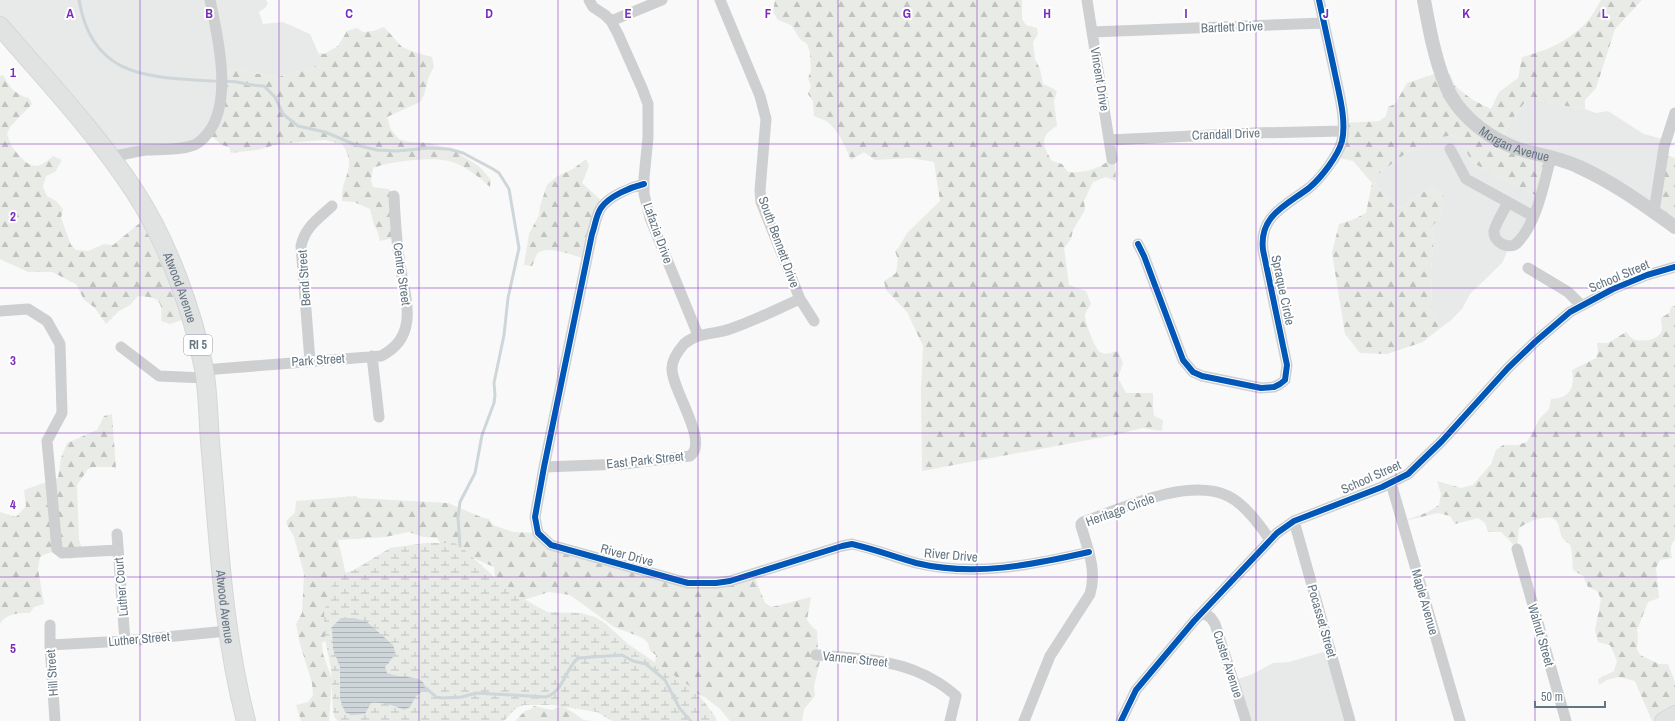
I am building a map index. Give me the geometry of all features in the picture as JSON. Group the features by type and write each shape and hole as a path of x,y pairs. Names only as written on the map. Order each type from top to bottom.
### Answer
{"main road":[{"name":"Atwood Avenue","path":"0,26 87,127 110,157 150,216 174,271 195,333 204,374 227,631 246,721"},
{"path":"1663,721 1675,714"}],"street":[{"path":"110,157 146,150 182,149 199,142 210,130 218,115 222,98 222,75 210,0"},
{"name":"Lafazia Drive","path":"589,0 593,7 611,21 648,104 648,137 644,194 650,218 698,335"},
{"path":"611,21 662,0"},
{"name":"South Bennett Drive","path":"720,0 760,96 765,113 766,119 760,190 761,202 800,299 814,321"},
{"name":"Vincent Drive","path":"1087,0 1112,159"},
{"name":"Spraque Circle","path":"1138,244 1144,256 1183,360 1193,372 1202,376 1251,387 1268,388 1280,384 1285,380 1287,365 1263,250 1263,235 1268,222 1273,215 1310,187 1330,163 1342,141 1343,131 1341,102 1319,0"},
{"name":"Morgan Avenue","path":"1424,0 1437,57 1451,96 1459,107 1478,126 1502,142 1527,152 1551,157 1576,166 1603,179 1637,199 1675,226"},
{"name":"Bartlett Drive","path":"1092,32 1324,23"},
{"path":"1654,212 1664,147 1675,113"},
{"name":"Crandall Drive","path":"1109,140 1254,132 1343,131"},
{"path":"1450,149 1466,179 1533,216"},
{"path":"1508,202 1494,231 1496,238 1503,245 1512,246 1527,228 1533,216 1551,157"},
{"name":"River Drive","path":"644,184 611,198 601,207 592,234 544,466 535,517 538,533 542,538 551,545 688,583 716,583 730,581 852,544 917,563 944,568 973,570 1024,566 1089,552"},
{"name":"Centre Street","path":"372,356 381,356 400,343 408,313 399,258 394,196"},
{"name":"Bend Street","path":"310,361 301,246 302,238 308,228 332,206"},
{"name":"School Street","path":"1122,718 1136,690 1203,612 1277,532 1294,521 1391,483 1413,470 1442,441 1524,352 1570,312 1614,289 1647,275 1675,267"},
{"path":"1528,268 1568,292 1581,305"},
{"name":"East Park Street","path":"544,466 623,464 690,456 694,453 697,446 695,432 672,378 674,357 691,338 698,335 730,329 800,299"},
{"path":"0,312 28,309 47,321 60,344 62,412 47,441 57,549 62,553 118,550"},
{"path":"121,347 159,376 204,374"},
{"path":"372,356 379,417"},
{"name":"Park Street","path":"204,374 310,361 372,356"},
{"name":"Maple Avenue","path":"1391,483 1460,721"},
{"name":"Heritage Circle","path":"1024,721 1050,656 1090,594 1093,576 1089,552 1081,526 1083,522 1161,495 1190,489 1211,490 1228,496 1254,517 1270,540"},
{"name":"Pocasset Street","path":"1294,521 1350,721"},
{"name":"Luther Court","path":"117,534 126,641"},
{"name":"Walnut Street","path":"1517,549 1566,721"},
{"name":"Custer Avenue","path":"1203,612 1211,618 1215,624 1246,721"},
{"name":"Hill Street","path":"50,625 55,721"},
{"name":"Luther Street","path":"50,645 126,641 227,631"},
{"name":"Vanner Street","path":"816,655 875,659 890,662 933,679 956,696 950,721"},
{"path":"1122,718 1134,721"}],"shaded area":[{"path":"0,0 266,0 268,3 266,7 259,12 263,24 283,22 310,34 320,57 321,65 278,77 252,73 242,68 222,96 202,140 117,155 0,24"},
{"path":"1528,98 1585,109 1596,113 1608,111 1644,134 1666,140 1656,204 1502,139 1512,119"},
{"path":"1453,135 1460,141 1473,163 1539,197 1532,219 1510,246 1502,263 1470,294 1462,309 1439,329 1432,309 1431,272 1434,237 1432,226 1440,218 1444,194 1434,191 1431,187 1402,206 1395,207 1376,185 1374,177 1409,151 1415,150 1442,137"},
{"path":"341,618 354,618 367,622 393,645 395,651 393,657 385,667 387,673 397,676 416,678 422,681 426,688 416,696 410,707 404,710 388,704 371,703 365,714 351,715 345,712 340,699 340,667 333,649 332,627"},
{"path":"1330,650 1351,721 1246,721 1235,680 1253,674 1273,663 1289,662"}],"green space":[{"path":"775,0 1022,0 1022,19 1026,25 1037,28 1038,34 1033,42 1035,59 1040,69 1043,84 1057,92 1054,101 1057,126 1047,134 1045,138 1044,142 1046,151 1052,161 1062,164 1068,172 1092,170 1108,162 1112,158 1115,162 1116,181 1106,177 1093,182 1084,201 1085,210 1073,230 1071,239 1064,248 1069,285 1086,291 1091,304 1086,312 1085,318 1095,346 1104,354 1118,351 1123,363 1118,378 1126,393 1153,393 1154,416 1163,420 1162,431 1142,428 1115,435 922,471 921,389 923,346 907,312 886,290 884,281 896,273 898,259 895,251 907,233 940,201 934,162 911,158 875,160 864,152 851,160 835,129 826,121 814,116 813,101 808,94 811,86 808,78 811,71 810,53 807,44 800,39 791,25 778,20 773,12"},
{"path":"1601,0 1642,0 1615,29 1596,88 1585,100 1585,109 1528,98 1512,119 1502,138 1548,155 1539,197 1473,163 1460,141 1453,135 1442,137 1415,150 1409,151 1374,177 1376,185 1395,207 1402,206 1431,187 1434,191 1444,194 1440,218 1432,226 1434,237 1431,272 1432,309 1439,329 1423,342 1387,354 1360,353 1345,334 1332,253 1339,224 1352,220 1366,213 1372,183 1353,161 1335,157 1343,123 1379,121 1386,116 1388,107 1395,104 1407,83 1441,72 1450,74 1455,86 1473,100 1491,109 1499,92 1518,78 1522,57 1548,49 1571,36 1592,15"},
{"path":"384,27 402,47 432,57 434,67 429,76 424,95 420,102 387,117 391,130 399,139 410,142 430,143 453,150 480,167 491,180 490,187 468,169 452,162 435,159 391,163 373,168 371,181 373,187 388,189 394,193 397,237 380,241 370,209 354,202 342,201 342,193 348,172 349,160 347,152 342,144 325,140 300,142 279,144 257,150 231,153 229,147 222,145 209,134 222,69 242,68 252,73 278,77 320,65 319,53 324,54 338,46 347,31 357,28 363,32 373,31"},
{"path":"3,75 13,90 24,97 29,98 32,104 10,127 7,134 14,149 26,162 34,166 43,164 53,156 62,160 55,172 46,176 43,187 47,196 56,201 63,209 61,218 71,245 76,250 88,251 104,244 113,245 141,222 154,224 188,318 170,324 161,321 161,309 158,301 151,298 138,296 130,305 119,311 106,324 94,307 84,300 76,284 52,272 28,272 0,259 0,76"},
{"path":"1664,155 1675,158 1675,225 1655,209"},
{"path":"586,159 589,166 582,183 604,203 586,259 553,250 547,250 541,251 537,254 532,266 524,265 529,234 539,215 540,206 547,185 556,177 573,169"},
{"path":"1672,306 1675,306 1675,540 1671,546 1672,558 1660,560 1656,568 1659,598 1648,602 1637,630 1637,649 1640,655 1659,664 1668,664 1675,682 1675,712 1661,721 1652,721 1635,681 1619,677 1607,680 1599,685 1598,679 1614,671 1617,661 1610,645 1598,642 1595,630 1601,599 1597,591 1588,587 1583,576 1573,570 1571,548 1563,539 1559,526 1555,520 1550,518 1539,518 1519,528 1517,548 1501,532 1488,532 1485,523 1478,518 1455,524 1450,516 1438,513 1404,521 1428,512 1439,505 1441,494 1437,481 1461,488 1473,485 1491,464 1496,450 1503,445 1518,445 1527,442 1540,418 1549,409 1551,399 1563,397 1570,391 1573,382 1572,370 1596,358 1598,352 1597,343 1608,343 1626,332 1636,340 1643,341 1655,338 1662,331 1661,318 1669,313"},
{"path":"112,414 116,469 112,467 93,467 88,469 77,485 79,539 84,555 70,559 63,554 52,552 40,557 38,569 44,604 34,607 30,613 9,616 0,624 0,512 16,517 26,506 24,490 58,478 61,458 67,443 97,430 104,416"},
{"path":"357,496 357,498 448,503 489,519 493,525 513,532 539,533 551,544 684,581 754,575 765,603 772,607 811,597 807,620 814,629 817,630 818,653 821,657 814,686 815,696 804,709 802,721 730,721 720,709 706,698 664,676 655,664 656,655 650,651 648,643 643,638 614,627 570,595 549,592 514,603 488,602 495,577 494,567 441,544 437,538 423,537 409,532 385,537 338,540 345,570 346,594 331,637 322,643 323,654 332,679 329,721 301,721 296,705 308,702 313,695 312,683 300,644 296,624 302,613 304,574 294,537 286,523 287,520 295,513 296,501"},
{"path":"426,543 454,543 460,546 506,589 547,612 581,613 595,617 606,624 628,644 694,689 715,716 717,721 612,721 597,712 553,705 524,705 516,708 504,721 338,721 333,712 331,668 325,640 324,613 334,577 354,570 390,548"},
{"path":"562,705 584,720 592,721 515,721 525,711 534,706 552,710"}],"waterway":[{"path":"79,0 86,26 96,45 110,59 126,68 145,74 166,78 234,82 264,86 275,97 283,114 298,126 325,132 356,145 377,150 397,151 428,148 449,149 463,153 499,173 509,189 519,248 508,298 504,335 494,383 494,403 482,435 475,473 460,502 458,518 460,546"},
{"path":"426,688 436,697 443,698 462,697 476,693 546,697 557,690 570,668 578,658 622,655 633,661 646,664 665,680 680,709 691,721"}],"cycle path":[{"path":"1138,244 1144,256 1183,360 1193,372 1202,376 1261,388 1274,387 1285,380 1287,365 1263,250 1265,228 1269,220 1276,213 1314,184 1324,173 1340,147 1343,133 1343,115 1319,0"},
{"path":"644,184 633,187 609,200 601,208 592,234 535,517 538,533 551,545 688,583 716,583 730,581 852,544 916,563 959,569 1003,568 1089,552"},
{"path":"1121,721 1136,690 1194,621 1277,533 1294,521 1382,487 1408,474 1442,441 1508,368 1570,312 1613,289 1647,275 1675,267"}]}
